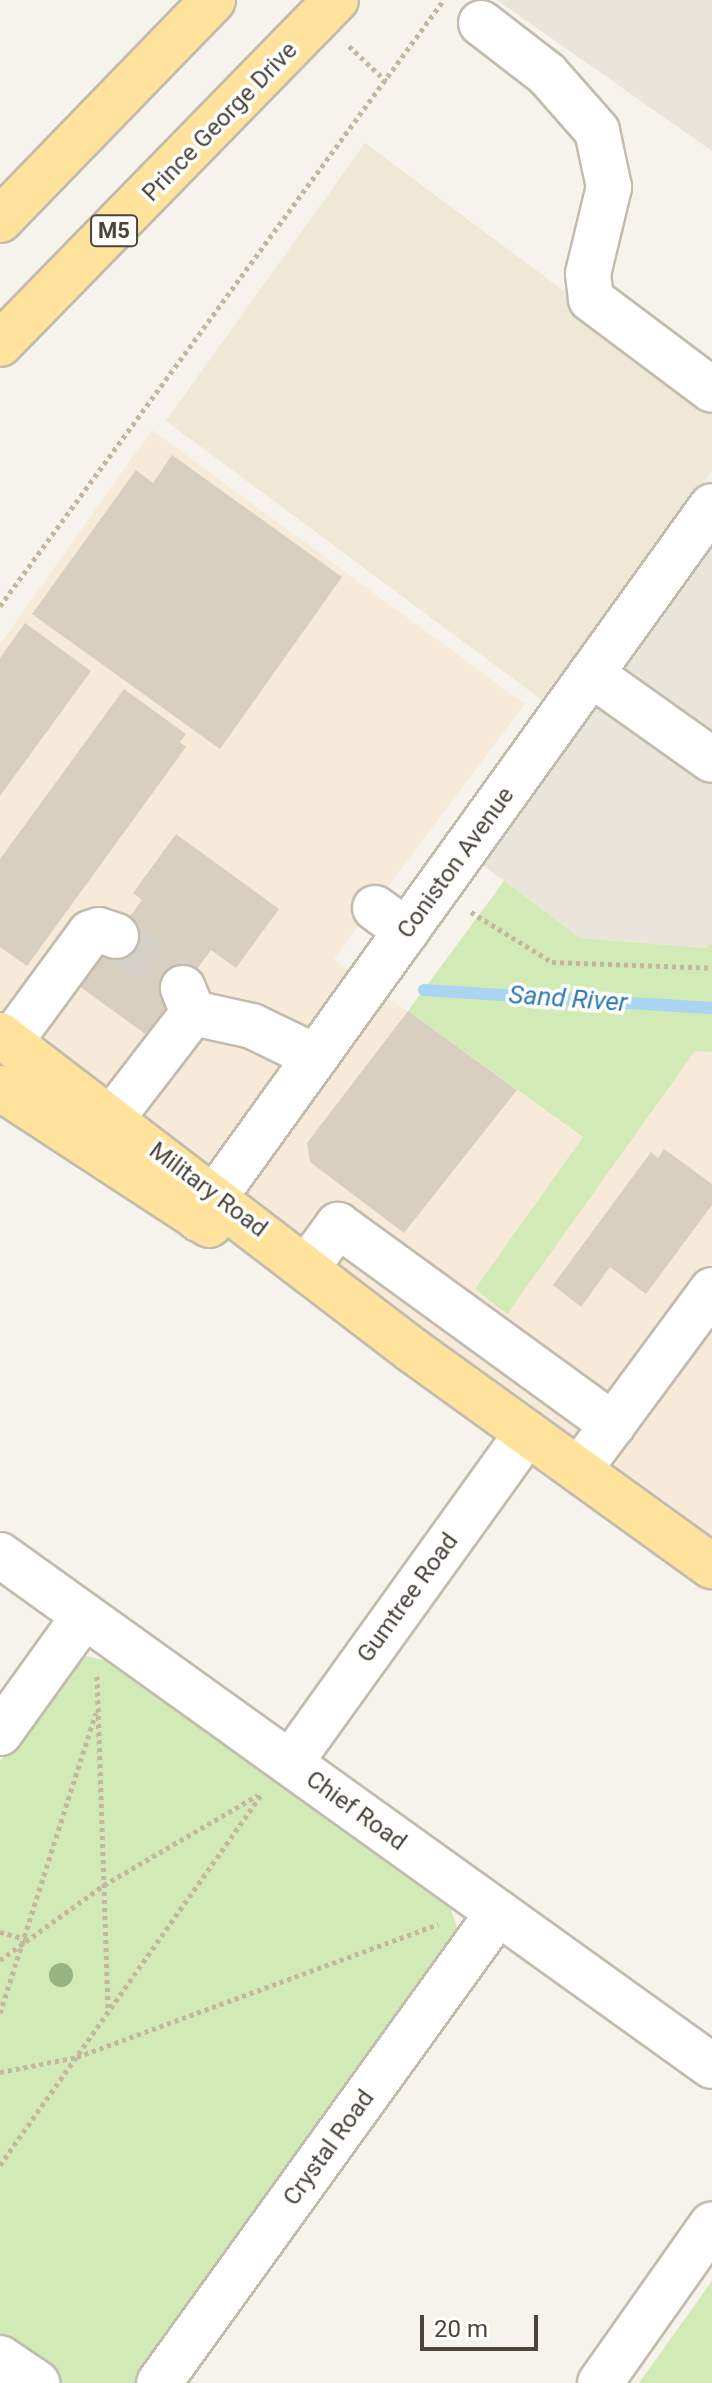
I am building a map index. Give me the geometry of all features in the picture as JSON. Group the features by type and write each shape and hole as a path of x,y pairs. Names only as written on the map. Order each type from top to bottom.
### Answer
{"main road":[{"path":"0,220 213,0"},
{"name":"Prince George Drive","path":"0,344 336,0"},
{"name":"Military Road","path":"5,1039 112,1118 208,1208 712,1566"},
{"name":"Military Road","path":"0,1088 308,1266 412,1350"}],"street":[{"path":"481,23 547,74 597,131 609,187 588,274 591,299 712,390"},
{"name":"Coniston Avenue","path":"208,1208 316,1057 391,919 436,890 511,753 591,674 712,506"},
{"path":"591,674 712,760"},
{"path":"5,1039 90,933 99,930 116,936"},
{"path":"112,1118 188,1000 316,1057"},
{"path":"308,1266 338,1225 613,1425"},
{"path":"579,1470 712,1290"},
{"name":"Gumtree Road","path":"276,1778 527,1433"},
{"name":"Chief Road","path":"0,1555 84,1616 276,1778 498,1913 712,2066"},
{"path":"0,1733 84,1616"},
{"name":"Crystal Road","path":"159,2383 498,1913"},
{"path":"600,2383 712,2224"},
{"path":"0,2358 37,2383"}],"path":[{"path":"0,606 444,0"},
{"path":"345,42 386,81"},
{"path":"436,890 552,962 712,968"},
{"path":"84,1616 98,1707 108,2012"},
{"path":"0,2013 98,1707"},
{"path":"0,1960 104,1885 276,1778"},
{"path":"0,2165 276,1778"},
{"path":"0,2072 77,2057 427,1926 498,1913"},
{"path":"0,1932 26,1939"}],"shaded area":[{"path":"497,0 712,0 712,151"},
{"path":"365,143 712,401 712,471 542,700 166,421"},
{"path":"152,430 525,704 334,959 583,1137 475,1290 507,1313 695,1050 712,1052 712,1566 0,1035 0,644"},
{"path":"712,506 712,943 708,948 580,938 464,851"}],"green space":[{"path":"504,881 580,938 707,948 712,943 712,1052 695,1051 507,1314 475,1289 583,1137 408,1011"},
{"path":"86,1656 113,1662 449,1904 457,1927 450,1953 141,2383 58,2383 0,2341 0,1761 66,1670"},
{"path":"712,2281 712,2383 639,2383"}],"building":[{"path":"172,455 342,577 220,749 32,614 136,470 153,483"},
{"path":"25,623 91,671 0,796 0,658"},
{"path":"124,689 186,734 180,742 186,747 27,966 0,947 0,859"},
{"path":"176,834 279,909 236,968 211,950 148,1036 79,986 142,900 133,893"},
{"path":"408,1011 517,1090 404,1233 310,1162 307,1143"},
{"path":"664,1149 712,1184 712,1205 646,1294 610,1267 581,1307 553,1285 651,1152 658,1158"}],"waterway":[{"name":"Sand River","path":"424,990 712,1008"}],"tunnel":[{"path":"116,936 183,988"}]}
